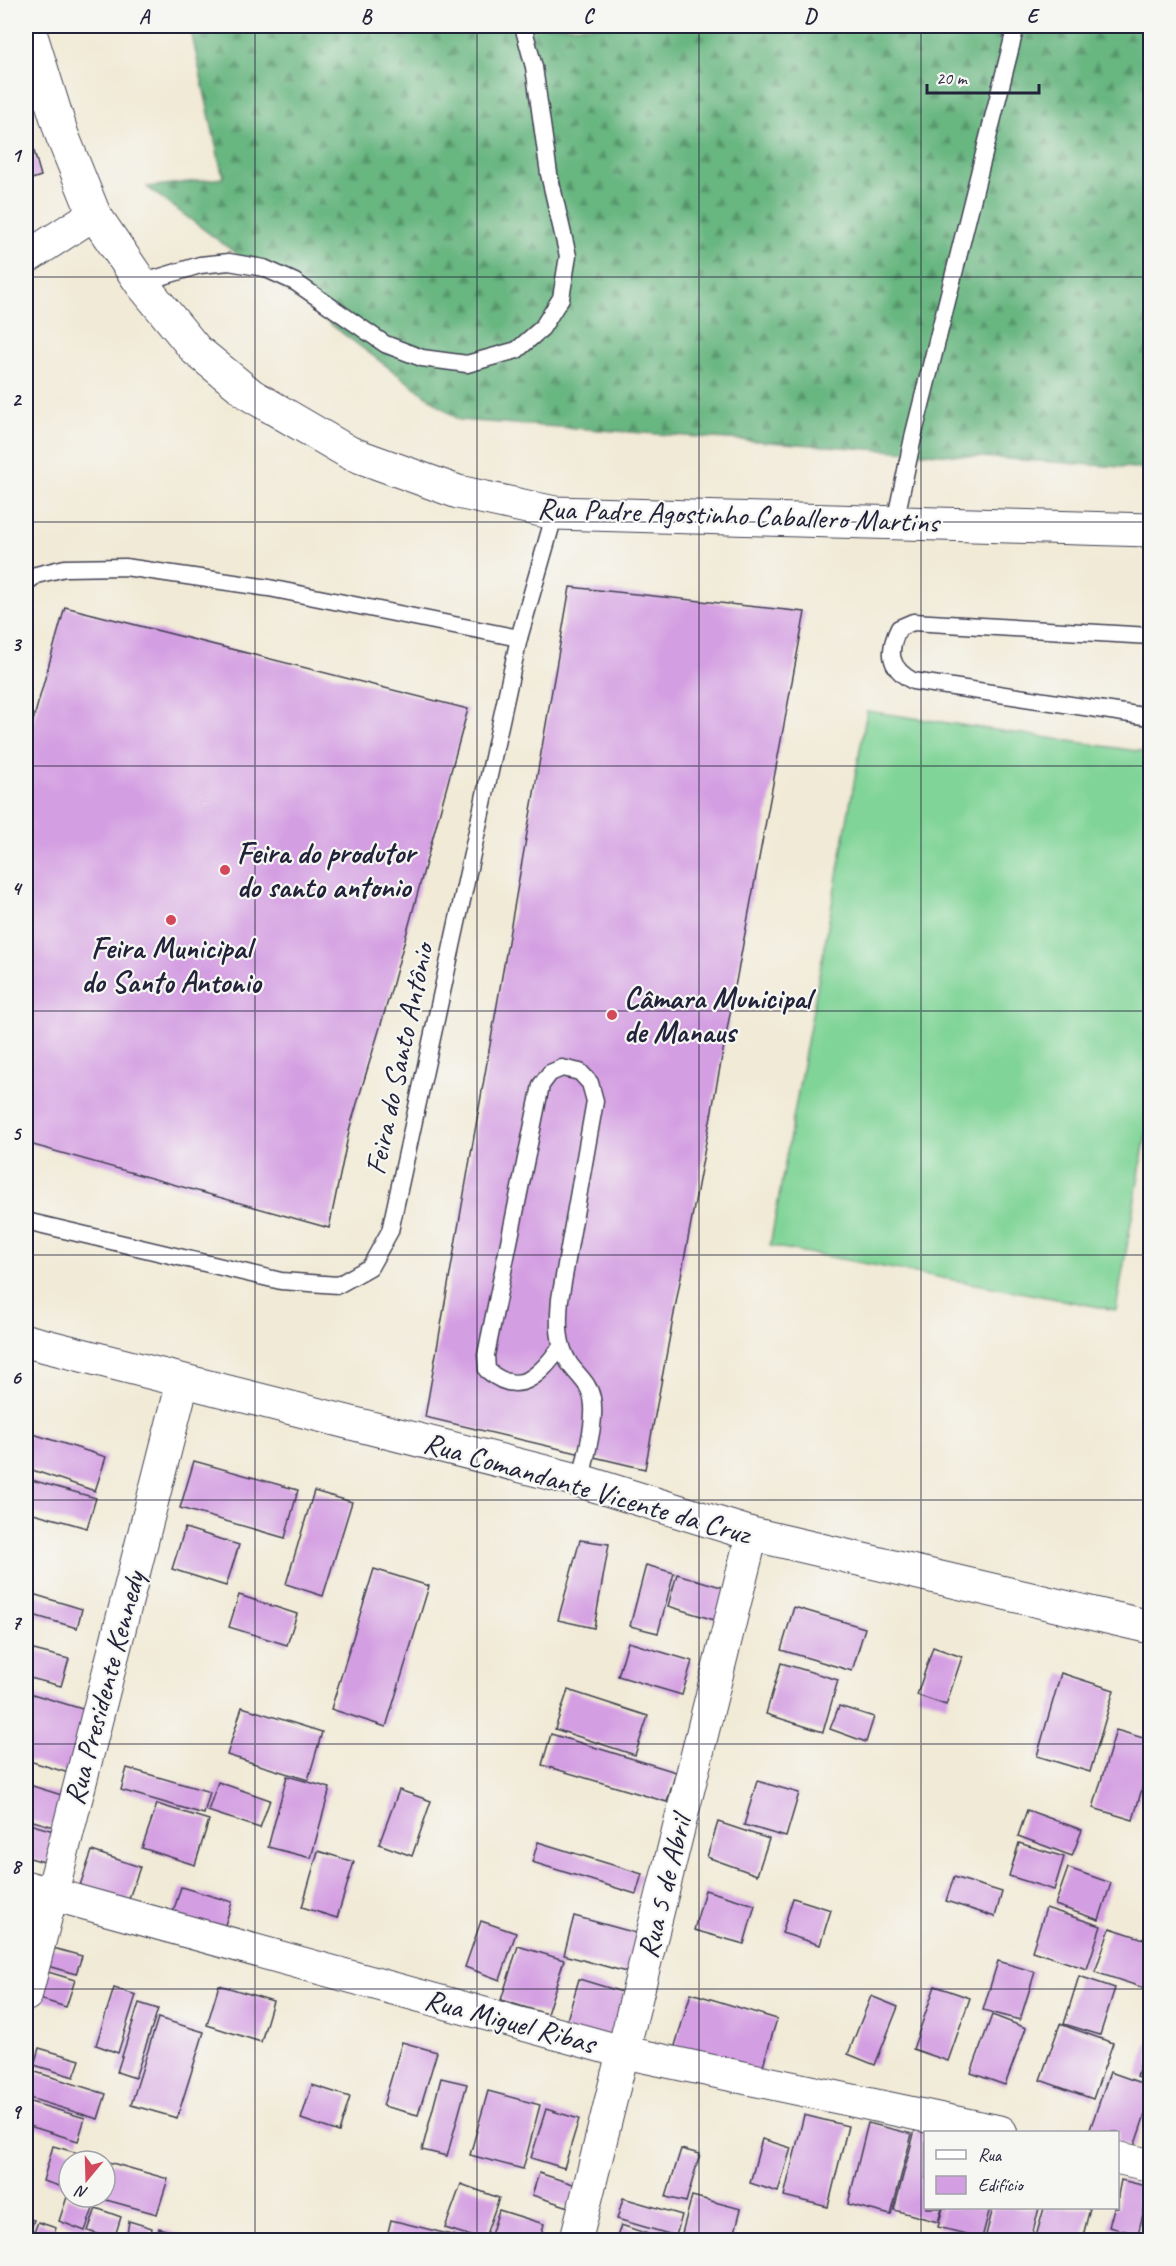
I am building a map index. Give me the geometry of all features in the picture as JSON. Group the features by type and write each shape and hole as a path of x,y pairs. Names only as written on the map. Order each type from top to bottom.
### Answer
{"street":[{"name":"Rua Padre Agostinho Caballero Martins","path":"28,26 62,135 94,214 141,283 196,350 251,395 350,453 458,492 555,513 1150,530"},
{"path":"26,258 94,214"},
{"name":"Rua Comandante Vicente da Cruz","path":"26,1341 581,1481 752,1534 1150,1627"},
{"name":"Rua Presidente Kennedy","path":"26,1995 38,1891 183,1381"},
{"name":"Rua 5 de Abril","path":"576,2241 752,1534"},
{"name":"Rua Miguel Ribas","path":"38,1891 623,2052 991,2131"},
{"path":"1119,2158 1150,2165"}],"lane":[{"path":"141,283 210,264 229,262 264,268 295,282 385,344 422,358 467,364 517,350 542,328 561,298 568,256 549,174 534,68 523,26"},
{"path":"895,522 914,433 1016,26"},
{"name":"Feira do Santo Antônio","path":"26,1221 281,1281 338,1285 370,1267 390,1231 519,638 555,513"},
{"path":"26,583 36,575 65,568 126,567 269,588 519,638"},
{"path":"1150,636 913,622 899,628 892,641 893,664 901,674 914,681 1150,717"},
{"path":"561,1347 542,1371 528,1381 514,1384 498,1380 487,1371 486,1355 541,1085 550,1072 562,1068 580,1072 590,1083 595,1101 560,1299 558,1327 561,1347 570,1364 584,1379 592,1396 593,1414 581,1481"}],"green space":[{"path":"190,26 1150,26 1150,469 459,420 147,187 223,178"},
{"path":"867,711 1150,753 1150,1111 1116,1310 770,1246"}],"building":[{"path":"26,123 41,176 26,181"},
{"name":"Câmara Municipal de Manaus","path":"570,587 805,612 645,1469 425,1417"},
{"name":"Feira do produtor do santo antonio","path":"65,607 468,709 390,994 350,1127 329,1228 26,1143 26,746"},
{"path":"30,1433 106,1457 95,1491 26,1468 26,1445"},
{"path":"194,1461 298,1490 285,1538 180,1508"},
{"path":"28,1479 96,1498 87,1528 26,1511"},
{"path":"314,1491 352,1502 323,1596 286,1584"},
{"path":"185,1528 239,1545 226,1586 172,1569"},
{"path":"580,1540 609,1544 594,1628 558,1620"},
{"path":"646,1565 674,1573 658,1633 630,1626"},
{"path":"374,1569 429,1586 386,1727 331,1709"},
{"path":"677,1574 731,1590 721,1622 668,1606"},
{"path":"26,1592 82,1609 77,1628 26,1613"},
{"path":"239,1595 297,1614 287,1645 229,1627"},
{"path":"794,1607 865,1628 852,1671 781,1650"},
{"path":"628,1642 692,1661 682,1695 618,1676"},
{"path":"933,1647 962,1657 946,1705 917,1695"},
{"path":"26,1648 69,1659 61,1686 26,1677"},
{"path":"781,1663 838,1680 823,1732 766,1714"},
{"path":"1061,1673 1114,1690 1090,1772 1037,1756"},
{"path":"568,1690 648,1716 635,1755 555,1729"},
{"path":"26,1692 89,1711 75,1775 26,1760"},
{"path":"839,1706 874,1717 866,1742 830,1729"},
{"path":"242,1707 322,1732 308,1780 227,1755"},
{"path":"1116,1730 1150,1740 1150,1761 1133,1820 1093,1808"},
{"path":"551,1734 676,1772 667,1802 542,1765"},
{"path":"127,1768 210,1792 204,1814 121,1790"},
{"path":"287,1776 330,1788 311,1858 268,1847"},
{"path":"757,1781 799,1793 786,1837 744,1825"},
{"path":"218,1782 270,1800 260,1828 208,1811"},
{"path":"26,1784 68,1797 58,1828 26,1819"},
{"path":"399,1790 431,1801 412,1856 379,1844"},
{"path":"157,1804 209,1820 195,1865 142,1848"},
{"path":"1027,1810 1082,1830 1072,1856 1018,1836"},
{"path":"718,1822 769,1839 757,1875 707,1857"},
{"path":"26,1823 57,1832 48,1863 26,1857"},
{"path":"538,1842 642,1874 636,1894 532,1862"},
{"path":"1019,1843 1064,1857 1054,1890 1009,1876"},
{"path":"92,1851 140,1867 126,1907 78,1891"},
{"path":"318,1851 354,1862 337,1918 302,1907"},
{"path":"1068,1868 1111,1883 1099,1920 1055,1905"},
{"path":"954,1877 1002,1892 995,1917 946,1901"},
{"path":"181,1887 232,1902 222,1935 171,1919"},
{"path":"705,1890 755,1905 744,1944 694,1930"},
{"path":"793,1898 831,1910 820,1945 782,1933"},
{"path":"1046,1908 1101,1926 1087,1969 1032,1951"},
{"path":"574,1916 640,1934 630,1973 564,1955"},
{"path":"481,1921 516,1933 500,1980 465,1967"},
{"path":"1110,1928 1150,1941 1150,1990 1095,1972"},
{"path":"42,1945 82,1956 76,1974 37,1963"},
{"path":"518,1946 564,1960 547,2014 501,2000"},
{"path":"998,1961 1035,1972 1020,2020 983,2010"},
{"path":"38,1969 75,1980 66,2007 30,1996"},
{"path":"1079,1976 1115,1988 1100,2035 1064,2024"},
{"path":"579,1979 632,1995 617,2046 564,2030"},
{"path":"219,1985 273,2001 261,2042 207,2025"},
{"path":"935,1986 970,1998 948,2061 913,2049"},
{"path":"114,1988 136,1995 118,2053 96,2045"},
{"path":"691,1993 777,2019 760,2075 674,2049"},
{"path":"871,1996 898,2007 875,2065 848,2054"},
{"path":"139,2003 158,2009 135,2078 117,2072"},
{"path":"992,2015 1026,2028 1005,2085 971,2073"},
{"path":"158,2018 204,2032 177,2118 131,2105"},
{"path":"1060,2024 1113,2043 1093,2099 1040,2080"},
{"path":"1148,2041 1150,2042 1150,2081 1137,2076"},
{"path":"402,2042 437,2052 418,2115 383,2106"},
{"path":"39,2048 80,2060 74,2077 34,2065"},
{"path":"26,2069 106,2094 98,2119 26,2097"},
{"path":"1110,2072 1150,2086 1150,2100 1134,2147 1119,2142 1119,2131 1089,2131"},
{"path":"441,2078 467,2084 447,2156 422,2150"},
{"path":"312,2085 350,2097 339,2132 301,2119"},
{"path":"488,2091 540,2105 523,2169 470,2155"},
{"path":"27,2101 85,2118 78,2141 26,2125"},
{"path":"546,2109 579,2119 564,2168 531,2158"},
{"path":"804,2115 848,2126 828,2207 784,2196"},
{"path":"868,2123 912,2134 891,2215 848,2204"},
{"path":"915,2130 924,2132 924,2209 942,2209 938,2222 894,2210"},
{"path":"762,2139 791,2148 778,2192 750,2183"},
{"path":"53,2146 64,2149 57,2149 57,2185 43,2181"},
{"path":"681,2149 700,2154 686,2202 666,2197"},
{"path":"117,2164 168,2179 157,2214 117,2203"},
{"path":"539,2173 576,2185 569,2207 532,2195"},
{"path":"1121,2180 1150,2187 1138,2234 1109,2227 1114,2209 1119,2209"},
{"path":"461,2184 499,2198 484,2240 445,2228"},
{"path":"692,2196 741,2209 733,2240 710,2240 682,2233"},
{"path":"623,2198 682,2215 676,2236 617,2219"},
{"path":"63,2209 93,2209 85,2231 59,2221"},
{"path":"96,2209 121,2217 114,2239 88,2231"},
{"path":"943,2209 990,2209 982,2238 938,2227"},
{"path":"993,2209 1039,2209 1031,2240 1006,2240 986,2235"},
{"path":"1044,2209 1090,2209 1082,2240 1035,2240"},
{"path":"499,2210 544,2224 540,2240 490,2238"},
{"path":"1150,2213 1150,2240 1142,2240"},
{"path":"26,2218 34,2220 27,2240 26,2240"},
{"path":"391,2220 472,2240 386,2240"},
{"path":"129,2221 152,2228 150,2240 126,2240"},
{"path":"38,2222 56,2228 52,2240 31,2240"},
{"path":"621,2225 651,2235 649,2240 616,2240"},
{"path":"159,2228 182,2235 181,2240 157,2240"}],"place":[{"name":"Feira do produtor do santo antonio","path":"225,870"},
{"name":"Feira Municipal do Santo Antonio","path":"171,920"},
{"name":"Câmara Municipal de Manaus","path":"612,1015"}]}
